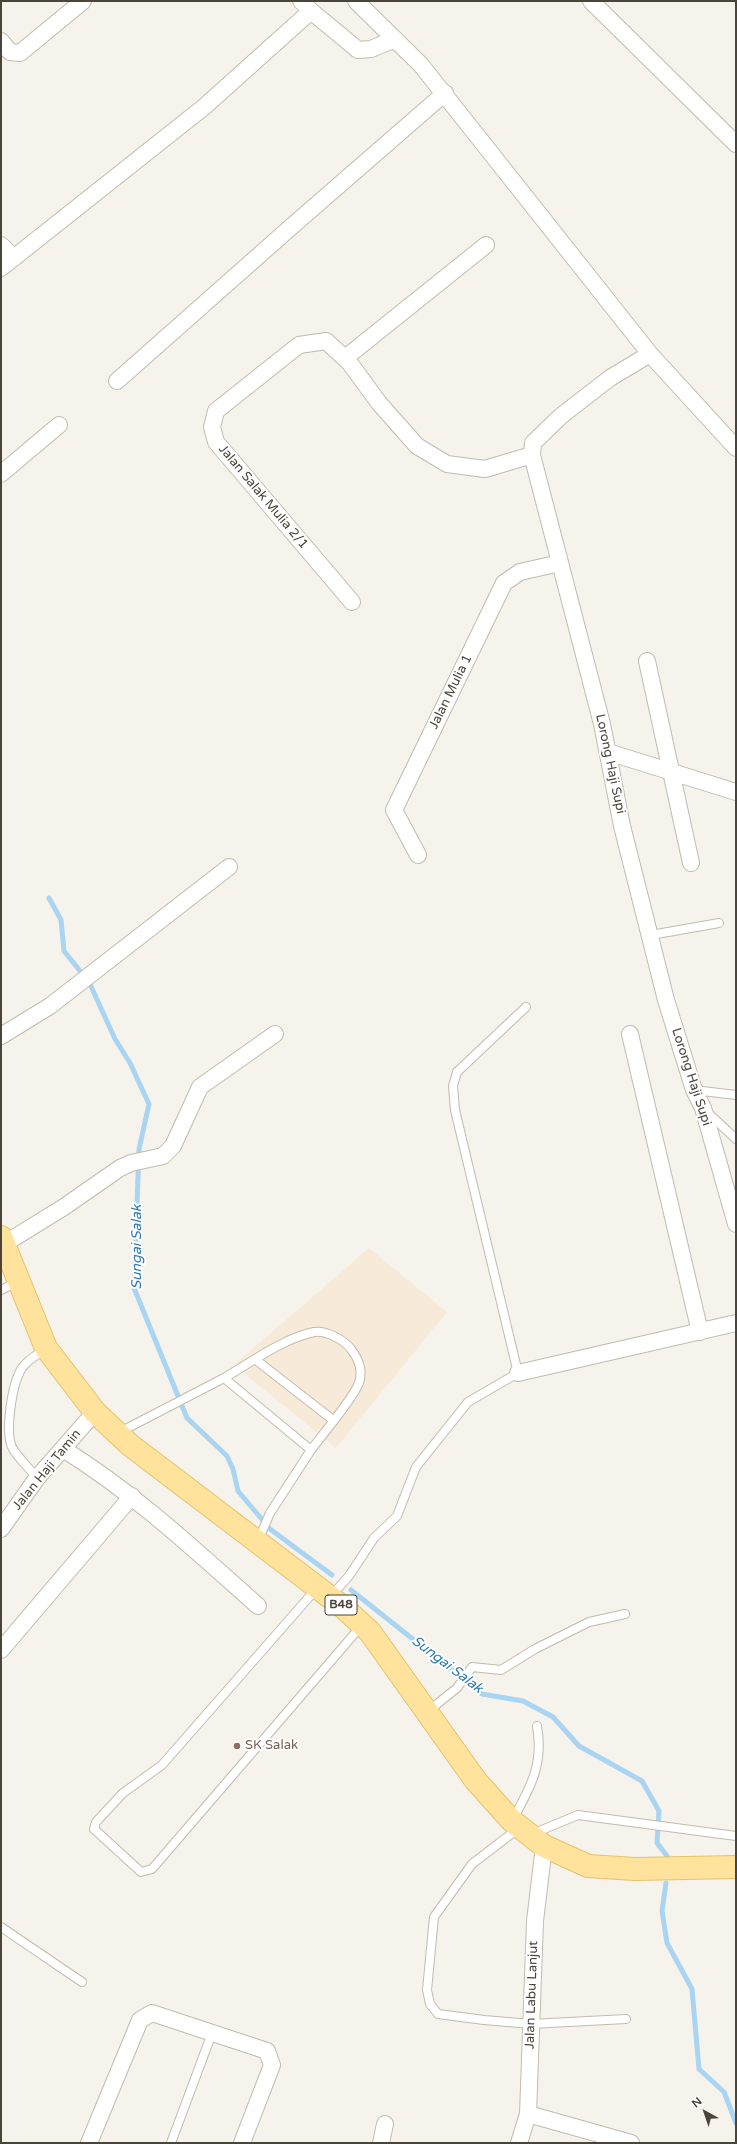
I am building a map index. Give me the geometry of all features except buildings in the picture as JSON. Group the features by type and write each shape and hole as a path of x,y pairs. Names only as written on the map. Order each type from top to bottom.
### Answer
{"main road":[{"name":"B48","path":"3,1241 10,1285 46,1348 95,1412 117,1434 259,1538 362,1624 375,1638 476,1781 526,1833 588,1866 635,1868 736,1867"}],"street":[{"path":"1,41 10,52 20,53 83,1"},
{"path":"356,1 422,64 650,354 736,448"},
{"path":"591,1 736,144"},
{"path":"1,268 204,107 306,6 358,50 371,49 395,39"},
{"path":"117,381 445,93"},
{"path":"1,245 14,258"},
{"path":"345,358 486,245"},
{"name":"Jalan Salak Mulia 2/1","path":"352,602 216,442 212,426 216,411 299,345 326,341 345,358 379,403 417,446 447,464 485,469 532,455"},
{"path":"532,455 533,444 561,416 610,378 650,354"},
{"path":"1,474 59,425"},
{"name":"Lorong Haji Supi","path":"532,455 602,724 622,826 651,935 666,1000 694,1090 703,1108 736,1224"},
{"name":"Jalan Mulia 1","path":"418,855 394,810 504,583 520,572 560,563"},
{"path":"647,661 691,862"},
{"path":"608,752 736,792"},
{"path":"1,1036 50,1006 229,867"},
{"path":"3,1241 131,1163 147,1158 163,1156 173,1146 200,1087 275,1034"},
{"path":"630,1034 700,1332"},
{"path":"518,1373 736,1323"},
{"name":"Jalan Haji Tamin","path":"1,1529 37,1478 95,1412"},
{"path":"63,1449 100,1472 132,1496 258,1606"},
{"path":"1,1650 132,1496"},
{"name":"Jalan Labu Lanjut","path":"518,2143 528,2114 535,1921 526,1833"},
{"path":"90,2143 140,2020 152,2012 267,2051 272,2065 242,2143"},
{"path":"528,2114 631,2143"},
{"path":"381,2143 385,2124"}],"lane":[{"path":"651,935 719,923"},
{"path":"362,1624 152,1869 141,1872 94,1829 96,1822 123,1793 162,1765 324,1592 349,1576 374,1538 397,1516 416,1467 468,1402 518,1373 455,1110 453,1086 457,1072 526,1007"},
{"path":"694,1090 736,1095"},
{"path":"703,1108 736,1139"},
{"path":"117,1434 293,1340 315,1332 324,1332 338,1338 349,1346 357,1357 361,1368 359,1381 354,1393 311,1450 270,1513 259,1538"},
{"path":"37,1478 14,1449 9,1439 10,1424 17,1376 23,1366 46,1348"},
{"path":"256,1360 333,1420"},
{"path":"224,1378 311,1450"},
{"path":"427,1712 457,1688 472,1667 501,1670 535,1649 589,1622 625,1614"},
{"path":"526,1833 540,1742 537,1726"},
{"path":"626,2019 531,2024 438,2014 430,2004 427,1990 434,1917 472,1864 526,1833 578,1815 736,1836"},
{"path":"1,1927 82,1982"},
{"path":"171,2143 212,2033"}],"shaded area":[{"path":"369,1248 447,1312 336,1448 234,1365"}],"waterway":[{"name":"Sungai Salak","path":"49,898 61,920 64,951 89,982 115,1039 130,1063 149,1104 139,1149 134,1288 187,1418 227,1456 233,1469 238,1491 270,1529 332,1575"},
{"name":"Sungai Salak","path":"351,1590 482,1694 523,1701 553,1717 579,1746 642,1781 659,1811 657,1843 667,1856"},
{"name":"Sungai Salak","path":"666,1883 662,1911 667,1943 692,1989 699,2069 724,2092 736,2123"}],"place":[{"name":"SK Salak","path":"237,1746"}]}
